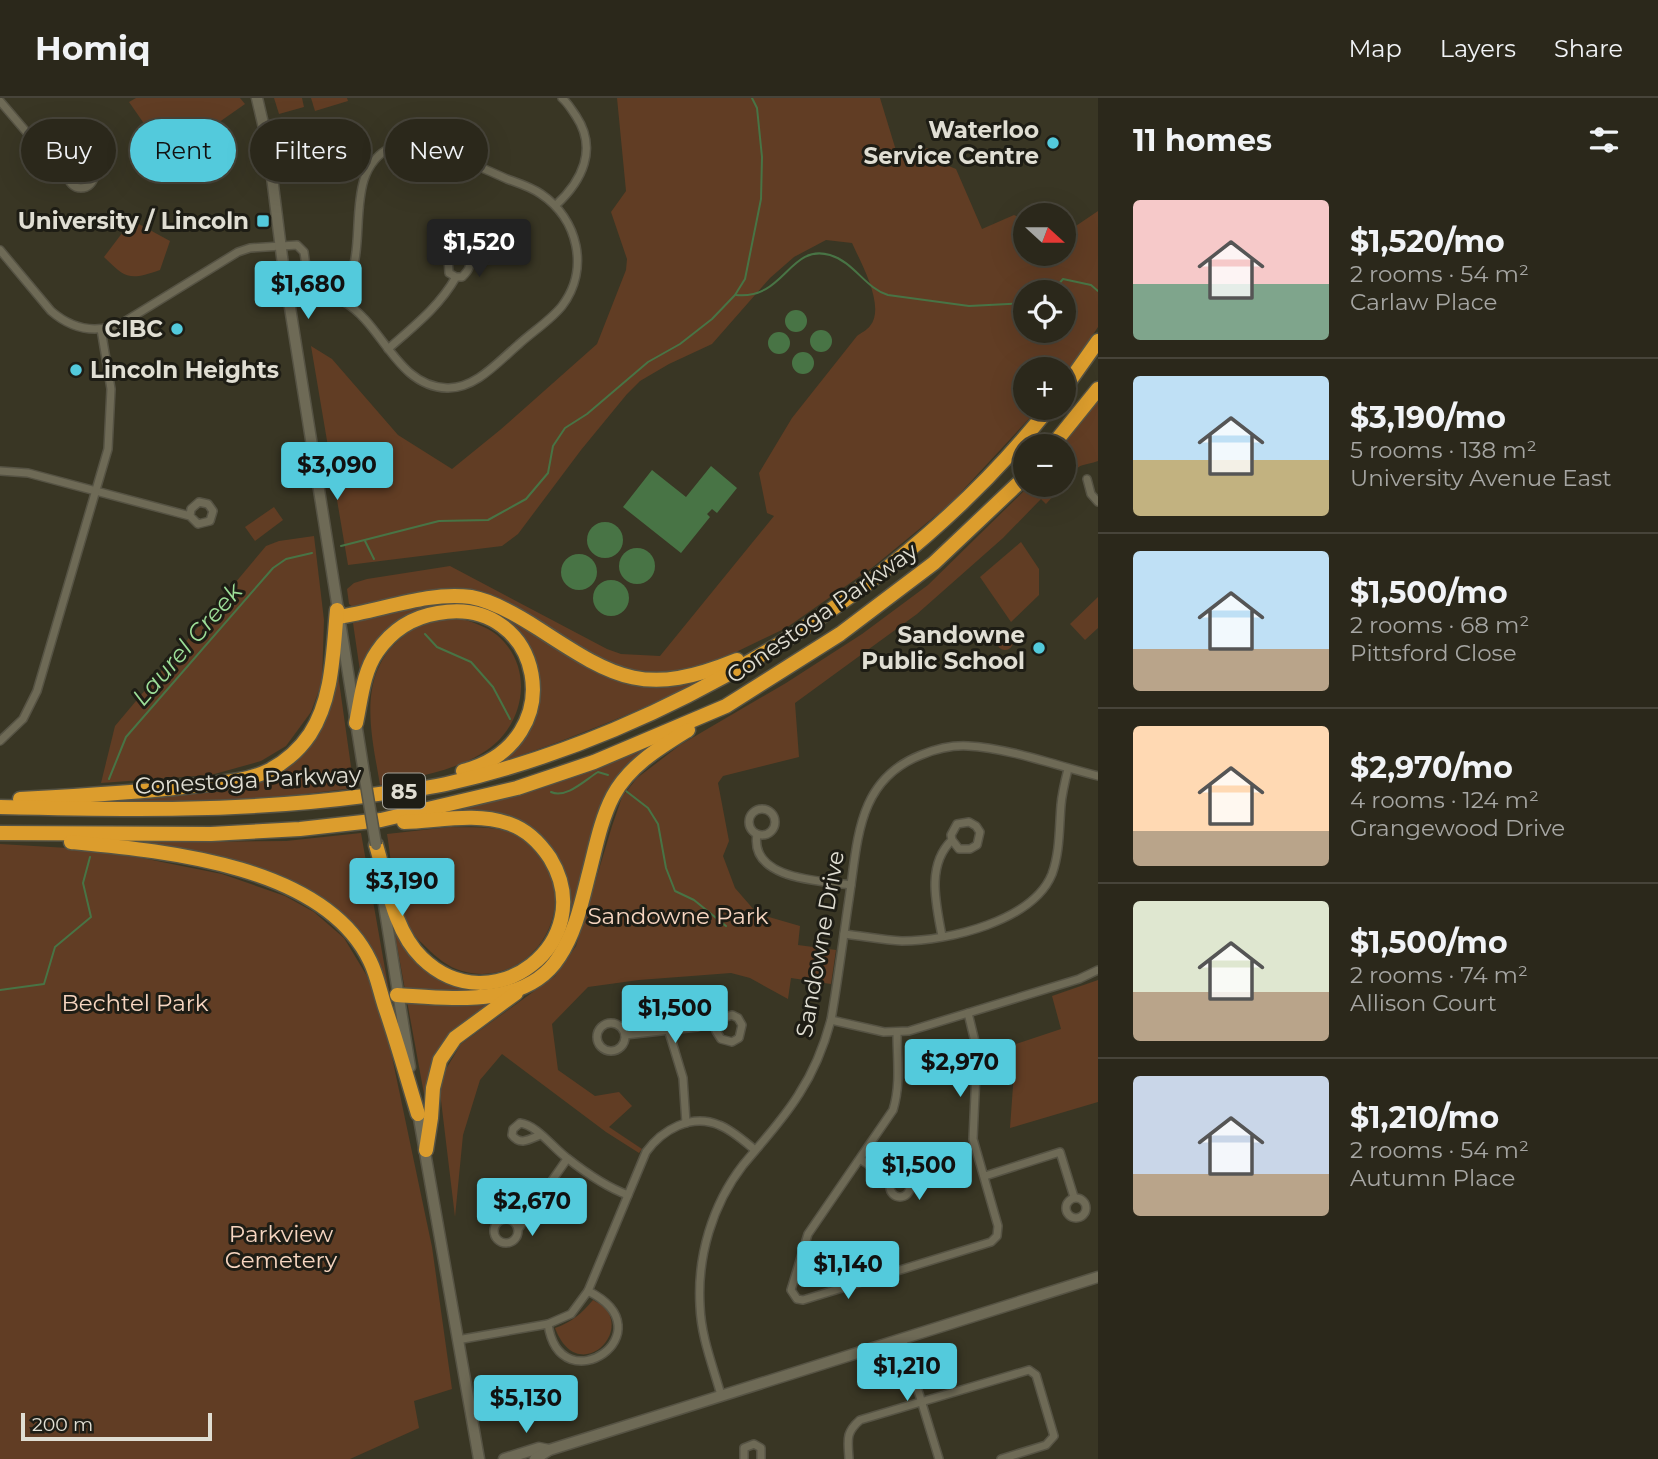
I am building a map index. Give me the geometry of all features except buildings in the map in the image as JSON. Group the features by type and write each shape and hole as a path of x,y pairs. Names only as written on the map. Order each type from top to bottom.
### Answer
{"highway":[{"path":"1076,372 1098,341"},
{"path":"1062,434 1098,389"},
{"name":"Conestoga Parkway","path":"0,807 115,810 315,803 445,784 505,768 586,739 661,709 718,680 858,590 935,528 996,470 1039,420"},
{"name":"Conestoga Parkway","path":"0,834 211,834 300,829 381,820 530,784 594,762 726,706 840,634 913,580 980,522 1013,489"},
{"path":"0,800 134,793 233,781 269,770 292,755 310,734 323,708 331,673 338,613 361,615 422,599 443,596 472,597 528,622 566,647 619,676 646,681 705,673 778,643"},
{"path":"356,723 366,678 376,653 397,630 423,615 451,610 478,613 512,635 522,648 531,667 535,687 530,712 521,733 506,750 488,761 401,791"},
{"path":"426,1150 432,1118 433,1088 440,1060 455,1038 477,1019 523,988 558,959 575,928 601,827 613,795 634,768 656,750 726,706"},
{"path":"376,845 401,926 422,958 450,976 483,983 502,981 533,966 551,942 560,924 564,905 560,874 544,848 526,832 488,818 406,822 381,820"},
{"path":"0,834 138,848 217,863 280,883 323,905 346,925 370,961 418,1114"},
{"path":"397,995 478,997 523,988"}],"main road":[{"path":"257,98 268,145 281,246 376,845 397,995 479,1459"},
{"path":"535,1459 549,1450 1098,1277"},
{"path":"504,1459 539,1448 549,1450"}],"street":[{"path":"556,205 568,194 584,168 587,145 582,125 562,98"},
{"path":"0,101 21,126"},
{"path":"0,250 51,312 61,320 80,328 101,329 124,322 238,252 250,248 296,246 304,253 309,288 313,294 341,300 362,318 408,371 425,384 449,388 471,384 562,306 574,283 578,248 572,229 556,205 540,193 433,147 420,143 396,144 384,150 365,172 355,260 341,300"},
{"path":"388,349 432,311 456,277"},
{"path":"0,741 23,719 37,691 108,449 112,411 110,372 101,329"},
{"path":"0,471 29,473 190,516"},
{"path":"1087,479 1091,494 1098,502"},
{"name":"Sandowne Drive","path":"721,1395 701,1321 701,1271 706,1241 718,1208 733,1180 799,1094 824,1046 831,1020 860,825 865,809 884,779 896,768 937,749 966,746 995,750 1098,776"},
{"path":"844,934 905,941 942,936 1014,914 1029,905 1048,883 1056,859 1061,802 1068,769"},
{"path":"942,936 935,887 937,862 943,849 952,840 954,828 963,821 974,824 980,832 977,845 970,849 959,849 952,840"},
{"path":"757,834 755,843 760,855 779,871 799,879 851,885"},
{"path":"831,1020 874,1030 897,1032 921,1029 1079,979 1098,970"},
{"path":"897,1032 898,1094 888,1118 804,1240 791,1290 797,1299 803,1300 991,1242 997,1236 998,1226 974,1139 977,1050 968,1013"},
{"path":"625,1035 669,1032 718,1021"},
{"path":"610,1023 619,1025 625,1035 623,1045 615,1051 603,1050 597,1041 597,1032 610,1023"},
{"path":"669,1032 683,1078 686,1123"},
{"path":"457,1340 548,1324 571,1314 587,1291 642,1160 651,1145 672,1128 686,1123 716,1124 732,1132 755,1150"},
{"path":"540,1135 597,1180 628,1195"},
{"path":"985,1177 1060,1153 1074,1197"},
{"path":"519,1228 567,1158"},
{"path":"860,1159 892,1181"},
{"path":"548,1324 556,1348 565,1356 582,1361 597,1359 605,1354 618,1332 617,1318 609,1305 587,1291"},
{"path":"902,1338 939,1459"},
{"path":"849,1459 850,1429 860,1420 1025,1369 1033,1371 1047,1407 1054,1436 1046,1445 1001,1459"},
{"path":"744,1459 744,1448 754,1444 761,1448 761,1459"}],"green space":[{"path":"136,98 240,98 245,104 224,119 141,119 129,102"},
{"path":"274,98 302,98 304,107 279,114"},
{"path":"311,98 347,98 348,101 315,111"},
{"path":"617,98 880,98 898,157 928,148 934,160 956,169 982,229 1013,215 1013,266 1076,266 1076,226 1098,211 1098,327 1076,360 1076,357 1013,357 1013,420 1028,420 951,503 873,567 786,628 705,667 654,675 620,668 474,591 354,608 349,604 347,589 354,583 450,566 607,649 621,654 660,656 774,516 767,513 759,473 792,418 874,318 874,297 852,243 826,240 794,257 770,278 712,344 640,381 581,450 518,534 502,546 348,565 311,346 332,359 398,435 452,469 597,344 626,270 627,259 611,212 626,191"},
{"path":"137,223 170,241 160,270 129,276 104,257 129,224"},
{"path":"1098,397 1098,461 1076,470 1076,434 1071,434"},
{"name":"Sandowne Park","path":"1018,497 1052,497 1046,504 1041,499 1003,538 917,614 795,703 799,757 723,776 718,783 729,841 723,856 735,888 759,914 800,926 798,945 836,950 831,984 791,978 788,999 750,978 731,973 588,987 552,1024 558,1070 595,1096 619,1092 632,1106 609,1127 642,1149 639,1153 606,1132 502,1054 480,1080 463,1135 455,1217 440,1092 446,1069 461,1044 555,976 576,946 622,797 637,778 680,745 786,683 862,634 928,585"},
{"path":"274,507 283,520 255,541 245,527"},
{"path":"314,536 324,620 322,682 311,712 286,746 261,761 211,775 101,783 115,726 266,546 279,541"},
{"path":"1021,542 1039,569 1039,595 1011,622 980,577"},
{"path":"1098,597 1098,628 1085,640 1070,624"},
{"path":"446,600 471,601 500,611 598,669 696,680 697,683 602,725 504,761 529,732 539,705 539,678 531,653 517,632 497,616 473,607 446,605 418,613 397,633 361,678 353,623"},
{"path":"458,618 497,635 509,648 517,663 521,679 520,695 510,726 487,750 463,763 380,785 370,708 377,672 386,655 412,630 434,621"},
{"path":"1002,634 1008,634 1013,642 1011,648 1002,650 997,645 997,639"},
{"path":"337,667 354,788 264,799 105,804 106,799 185,791 297,755"},
{"path":"651,745 653,748 616,783 573,922 543,972 525,983 469,994 405,990 394,929 453,982 503,979 528,974 547,960 560,941 567,920 568,898 564,876 555,855 541,837 522,823 502,817 464,812 464,808 559,781"},
{"path":"476,827 510,832 535,849 551,875 555,902 552,921 533,952 518,964 501,971 482,974 462,971 447,965 409,928 394,882 387,834"},
{"path":"361,833 390,997 386,998 369,950 287,884 124,843 124,839 189,842 286,841"},
{"path":"0,844 102,850 222,874 285,896 314,912 344,938 367,976 387,1033 432,1247 452,1389 414,1401 419,1428 350,1459 0,1459"},
{"path":"1098,980 1098,1102 1010,1128 1016,1044 1061,1029 1052,996"},
{"path":"407,1001 495,1001 470,1021 428,1092 424,1094"},
{"path":"593,1300 606,1309 611,1320 611,1332 606,1343 597,1350 586,1354 575,1353 564,1344 555,1328 576,1317"}],"shaded area":[{"path":"796,310 804,313 807,321 804,329 796,332 788,329 785,321 788,313"},
{"path":"821,330 829,333 832,341 829,349 821,352 813,349 810,341 813,333"},
{"path":"779,332 787,335 790,343 787,351 779,354 771,351 768,343 771,335"},
{"path":"803,352 811,355 814,363 811,371 803,374 795,371 792,363 795,355"},
{"path":"711,466 737,488 717,513 712,509 707,514 710,517 681,553 623,507 652,470 686,497"},
{"path":"605,522 618,527 623,540 618,553 605,558 592,553 587,540 592,527"},
{"path":"637,548 649,554 655,566 649,578 637,584 625,578 619,566 625,554"},
{"path":"579,554 591,560 597,572 591,584 579,590 567,584 561,572 567,560"},
{"path":"611,580 623,586 629,598 623,610 611,616 599,610 593,598 599,586"}],"waterway":[{"path":"341,546 439,521 488,520 526,499 548,473 553,446 565,428 587,414 648,362 680,344 712,319 735,295 745,279 761,199 762,157 757,108 752,98"},
{"path":"736,295 752,294 766,289 795,264 816,253 838,258 873,287 888,295 969,306 1013,304"},
{"path":"1062,280 1068,280"},
{"path":"1076,282 1091,285 1098,291"},
{"path":"365,541 374,559"},
{"name":"Laurel Creek","path":"109,779 126,737 273,568 286,559 312,553"},
{"path":"425,634 437,647 471,662 493,687 510,719"},
{"path":"551,792 569,791 598,772 608,775"},
{"path":"626,791 648,808 658,824 666,868 675,891 694,900 726,926"},
{"name":"Laurel Creek","path":"0,990 44,984 55,947 91,917 83,883 90,857"}],"place":[{"name":"Waterloo Service Centre","path":"1053,143"},
{"name":"University / Lincoln","path":"263,221"},
{"name":"CIBC","path":"177,329"},
{"name":"Lincoln Heights","path":"76,370"},
{"name":"Sandowne Public School","path":"1039,648"}],"park label":[{"name":"Bechtel Park","path":"135,1003"},
{"name":"Parkview Cemetery","path":"281,1247"}]}
